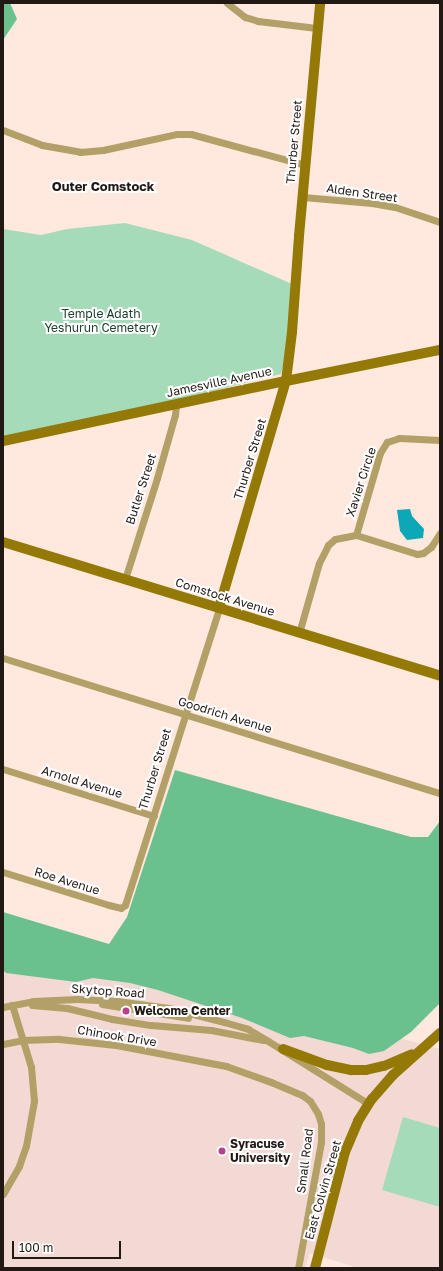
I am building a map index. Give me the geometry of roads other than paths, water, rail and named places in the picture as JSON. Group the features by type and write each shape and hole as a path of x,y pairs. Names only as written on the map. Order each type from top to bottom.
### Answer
{"street":[{"path":"227,3 245,17 258,21 317,28"},
{"name":"Thurber Street","path":"124,907 132,887 219,608 286,381 292,332 302,196 320,3"},
{"path":"3,130 42,146 80,152 103,150 177,134 191,134 305,165"},
{"name":"Alden Street","path":"302,196 372,203 395,207 440,222"},
{"name":"Jamesville Avenue","path":"3,442 286,381 440,350"},
{"name":"Butler Street","path":"125,579 157,478 175,415 176,405"},
{"name":"Xavier Circle","path":"356,536 380,454 387,442 399,438 440,440"},
{"name":"Xavier Circle","path":"299,633 319,563 328,545 335,539 356,536 417,554 424,553 431,547 440,533"},
{"name":"Comstock Avenue","path":"3,542 440,676"},
{"name":"Goodrich Avenue","path":"3,658 440,793"},
{"name":"Arnold Avenue","path":"3,769 154,816"},
{"name":"Roe Avenue","path":"3,872 109,905 121,908 124,907"},
{"name":"Skytop Road","path":"3,1007 32,1001 79,999 140,1006 224,1022 248,1029 369,1104"},
{"path":"112,1019 116,1003"},
{"path":"3,1194 19,1166 30,1132 34,1102 34,1080 12,1005"},
{"name":"Skytop Road","path":"12,1005 67,1008 112,1019 211,1030 268,1041"},
{"path":"138,1023 140,1006"},
{"name":"East Colvin Street","path":"315,1268 345,1152 358,1121 369,1104 393,1075 440,1033"},
{"name":"Chinook Drive","path":"3,1044 23,1040 59,1039 116,1045 226,1066"},
{"path":"282,1049 327,1066 352,1070 366,1070 384,1066 420,1050"},
{"name":"Small Road","path":"226,1066 302,1095 310,1101 318,1114 321,1124 321,1142 298,1268"}],"water":[{"path":"410,509 412,516 424,529 423,538 407,540 400,531 397,510"}],"place":[{"name":"Welcome Center","path":"126,1011"},
{"name":"Syracuse University","path":"222,1151"}],"district":[{"name":"Outer Comstock","path":"103,186"}],"park label":[{"name":"Temple Adath Yeshurun Cemetery","path":"101,321"}]}
